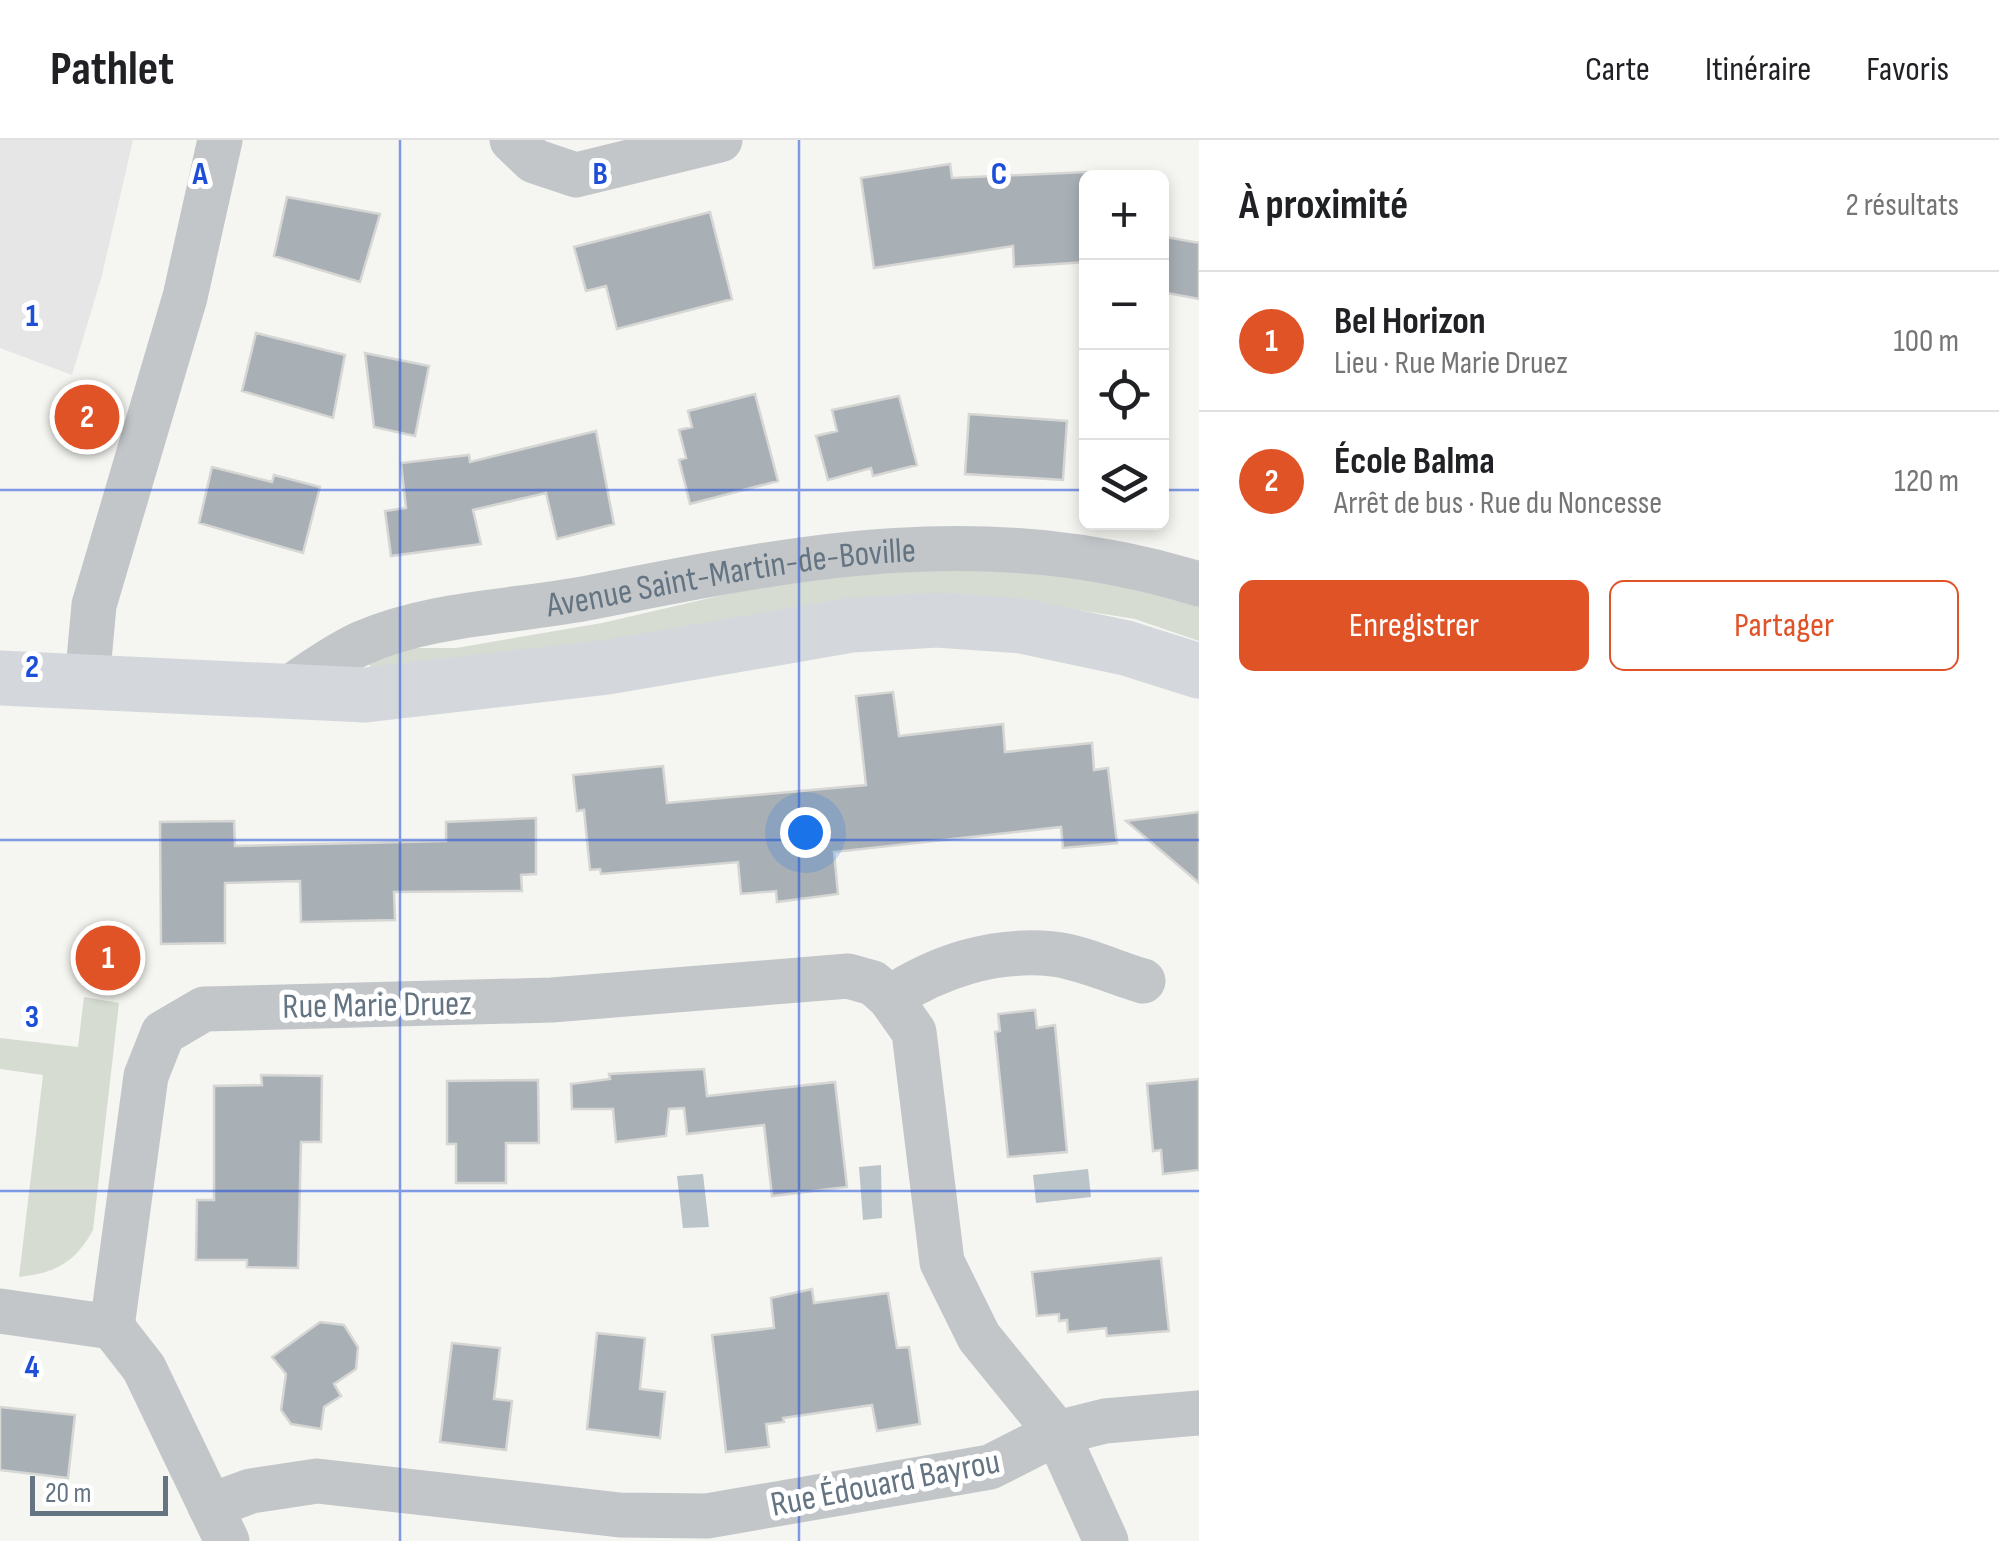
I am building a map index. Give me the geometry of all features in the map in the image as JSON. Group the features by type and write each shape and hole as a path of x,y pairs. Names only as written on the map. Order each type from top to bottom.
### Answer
{"street":[{"path":"87,682 94,605 185,296 220,140"},
{"path":"512,140 534,160 576,176 720,140"},
{"name":"Avenue Saint-Martin-de-Boville","path":"278,694 363,643 446,620 823,554 896,547 985,547 1064,554 1199,584"},
{"name":"Avenue Saint-Martin-de-Boville","path":"0,678 278,694 364,695 480,684 852,625 937,620 1022,626 1126,648 1199,671"},
{"path":"1106,1541 1057,1434 980,1337 942,1262 914,1032 890,998 926,974 957,963 1002,957 1054,954 1143,982"},
{"name":"Rue Marie Druez","path":"112,1328 146,1076 163,1033 204,1009 552,1000 848,976 873,984 890,998"},
{"path":"0,1311 112,1328 144,1368 218,1523"},
{"name":"Rue Édouard Bayrou","path":"218,1523 252,1491 317,1481 620,1516 708,1516 990,1467 1057,1434 1105,1421 1199,1413"}],"shaded area":[{"path":"0,140 133,140 102,275 72,375 0,348"},
{"path":"871,569 1057,571 1199,605 1199,641 1135,619 1048,605 477,665 371,668 366,659 378,648 456,648 602,623 792,579"},
{"path":"84,997 119,1003 93,1230 79,1251 63,1264 19,1277 43,1075 0,1069 0,1038 78,1047"},
{"path":"881,1165 882,1218 863,1220 859,1167"},
{"path":"1088,1169 1091,1197 1036,1203 1033,1175"},
{"path":"703,1174 709,1227 683,1228 677,1176"}],"building":[{"path":"950,164 952,178 1079,172 1079,262 1014,267 1013,246 874,268 861,178"},
{"path":"287,197 380,214 360,282 274,256"},
{"path":"710,212 732,299 617,329 606,286 586,291 574,247"},
{"path":"1169,238 1199,243 1199,299 1169,293"},
{"path":"256,333 345,355 333,418 242,391"},
{"path":"365,353 429,366 415,436 374,427"},
{"path":"755,394 778,481 690,504 679,460 686,458 679,430 692,427 688,411"},
{"path":"899,396 917,465 873,476 871,468 828,480 816,436 837,431 832,410"},
{"path":"969,414 1067,421 1063,480 965,474"},
{"path":"596,431 614,524 557,539 546,493 473,510 481,544 391,556 385,511 406,508 401,463 469,455 470,462"},
{"path":"212,467 272,482 274,475 320,487 303,553 199,523"},
{"path":"893,692 899,736 1003,724 1005,752 1092,743 1094,770 1108,768 1117,843 1063,848 1061,827 834,852 838,894 777,902 776,891 741,894 738,862 601,874 600,869 590,870 584,810 577,811 573,775 663,766 667,803 866,785 856,696"},
{"path":"1199,812 1199,883 1126,821"},
{"path":"536,818 536,874 521,875 522,891 394,892 395,920 301,922 300,881 225,883 225,943 161,944 160,822 234,821 235,846 446,841 446,822"},
{"path":"1035,1010 1037,1028 1055,1025 1067,1152 1008,1157 995,1032 1000,1031 998,1014"},
{"path":"704,1069 707,1096 835,1082 847,1187 772,1196 764,1125 687,1134 684,1108 669,1109 666,1136 616,1142 613,1109 572,1109 571,1084 610,1079 609,1074"},
{"path":"261,1075 322,1076 321,1142 301,1142 298,1268 247,1267 247,1260 196,1260 197,1200 214,1200 214,1086 262,1085"},
{"path":"1199,1079 1199,1170 1163,1174 1161,1150 1153,1151 1147,1084"},
{"path":"538,1080 539,1143 506,1143 506,1183 456,1183 456,1144 447,1144 447,1081"},
{"path":"1161,1258 1169,1331 1107,1336 1106,1328 1068,1332 1067,1320 1059,1321 1059,1314 1037,1316 1032,1272"},
{"path":"812,1289 814,1303 888,1293 897,1348 909,1347 920,1424 877,1431 872,1405 783,1418 784,1422 766,1424 769,1447 726,1452 712,1335 774,1328 771,1298"},
{"path":"320,1322 344,1325 358,1347 356,1369 334,1384 341,1396 324,1407 321,1429 291,1424 281,1410 286,1374 272,1357"},
{"path":"597,1333 645,1338 640,1389 665,1392 660,1438 587,1429"},
{"path":"452,1343 500,1348 494,1399 512,1401 506,1450 440,1442"},
{"path":"0,1407 75,1415 68,1478 0,1470"}],"place":[{"name":"École Balma","path":"87,417"},
{"name":"Bel Horizon","path":"108,958"}]}
